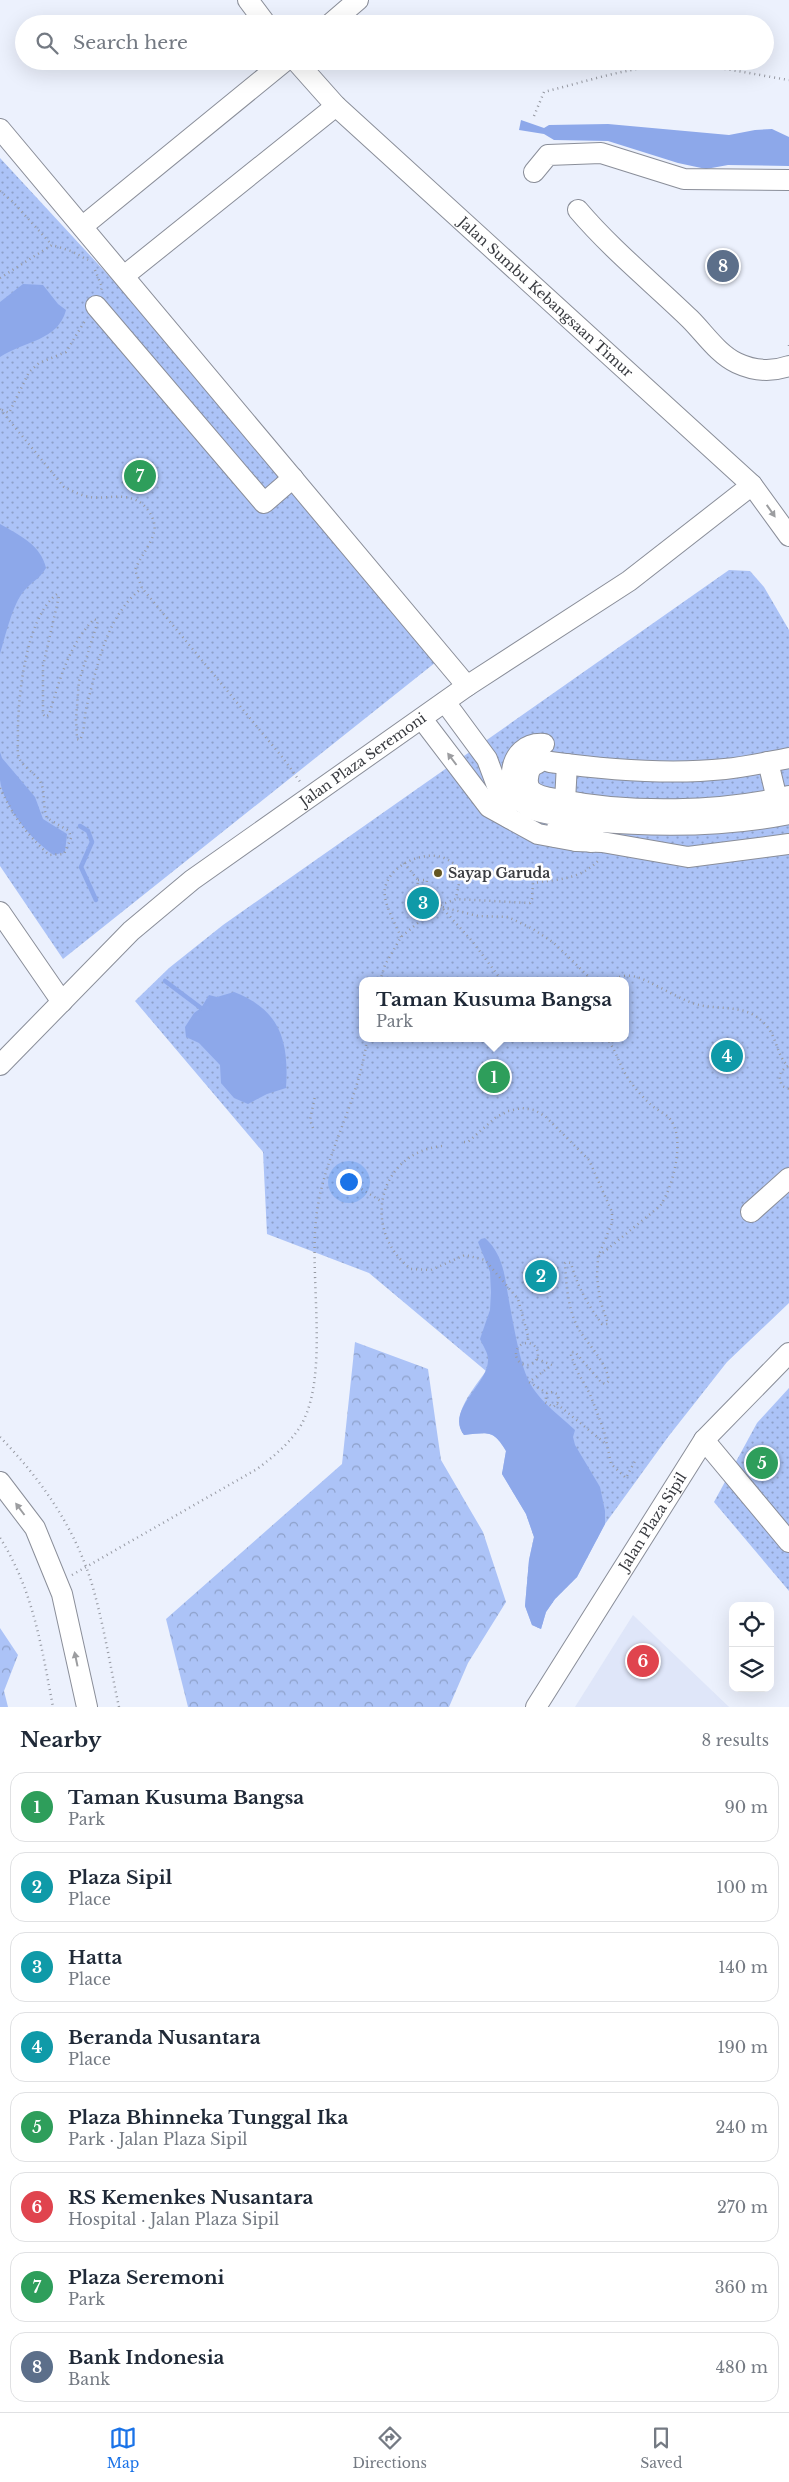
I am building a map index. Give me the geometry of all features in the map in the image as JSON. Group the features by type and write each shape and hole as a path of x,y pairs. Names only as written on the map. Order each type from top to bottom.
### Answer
{"street":[{"path":"248,0 259,15"},
{"path":"340,15 358,0"},
{"path":"83,226 274,70"},
{"name":"Jalan Sumbu Kebangsaan Timur","path":"304,70 336,106 752,485 789,536"},
{"path":"124,276 336,106"},
{"path":"0,129 467,686"},
{"path":"534,172 548,155 601,153 684,179 789,180"},
{"path":"578,210 600,236 665,295 721,352 736,363 756,370 779,370 789,366"},
{"path":"96,306 264,503 293,478"},
{"name":"Jalan Plaza Seremoni","path":"0,1065 131,931 184,887 467,686 629,582 752,485"},
{"path":"445,702 486,759 509,818"},
{"path":"422,719 489,807 538,834 688,857 789,844"},
{"path":"556,838 559,815 531,809 519,798 511,782 515,758 530,745 551,758 605,770 667,772 726,770 789,758"},
{"path":"551,758 590,842"},
{"path":"551,758 530,767 527,777 530,788 538,796 572,802 670,808 785,803"},
{"path":"768,762 785,803"},
{"path":"472,785 491,771"},
{"path":"590,842 592,821 680,826 761,820 785,803"},
{"path":"0,912 62,1002"},
{"path":"751,1212 789,1178"},
{"name":"Jalan Plaza Sipil","path":"536,1707 704,1440 789,1353"},
{"path":"704,1440 789,1542"},
{"path":"0,1482 35,1528 58,1583 87,1707"}],"path":[{"path":"534,116 544,92 631,70"},
{"path":"721,70 789,80"},
{"path":"0,191 13,202 52,245 71,251 93,263 102,288 96,306 66,352 39,363 29,372 9,413 0,410"},
{"path":"0,278 52,245"},
{"path":"0,410 64,487 76,494 91,497 110,495 129,498 145,507 153,519 155,530 135,570 142,588 283,758 310,797"},
{"path":"0,788 16,820 29,836 49,855 64,854 70,838 69,831 47,818 39,781 19,758 18,722 21,677 27,652 39,622 51,599 57,594 60,596 43,666 43,714 45,718 49,715 60,676 71,652 88,625 94,620 98,621 79,681 76,719 77,739 80,740 93,681 112,625 132,595 142,588"},
{"path":"381,977 385,965 401,937 438,906 456,899 530,903 533,883 577,876 591,868 600,858 590,842"},
{"path":"401,937 385,897 386,887 393,874 404,863 422,856 435,854 446,858 460,872 456,899"},
{"path":"404,863 418,880 417,889 426,890"},
{"path":"418,880 427,880 426,890 438,906 472,941 499,977"},
{"path":"438,906 478,916 508,917 554,942 589,977"},
{"path":"618,977 634,976 699,1005 749,1012 764,1022 775,1036 783,1062 788,1066 781,1071 779,1078 782,1086 789,1089"},
{"path":"58,1583 257,1469 281,1450 300,1426 312,1395 316,1340 314,1274 317,1206 331,1157 355,1095 366,1042"},
{"path":"598,1257 660,1206 666,1198 679,1143 676,1130 670,1119 650,1104 622,1071 617,1053 610,1042"},
{"path":"312,1128 310,1120 315,1096"},
{"path":"464,1142 468,1142 495,1118 508,1111 522,1108 534,1110 545,1116 589,1160 612,1212 612,1222 598,1257 597,1277 600,1300 608,1324 602,1324 587,1303 575,1279 571,1263 567,1262 565,1263 566,1279 578,1326 609,1381 605,1384 576,1352 571,1352 577,1371 590,1394 607,1445 611,1464 626,1478 635,1461"},
{"path":"442,1146 428,1148 408,1157 395,1169 381,1201 380,1217 384,1231 393,1251 411,1269 420,1271 430,1270 448,1264 465,1255 485,1260 518,1300 528,1336 528,1343"},
{"path":"353,1184 381,1201"},
{"path":"528,1343 534,1346 538,1352 537,1359 532,1364 525,1366 518,1363 515,1356 516,1349 521,1344 528,1343"},
{"path":"537,1359 552,1365 529,1382 547,1393 553,1392 557,1394 559,1399 553,1407 545,1402 547,1393"},
{"path":"557,1404 607,1445"},
{"path":"0,1437 36,1476 54,1502 72,1535 86,1567 95,1595 119,1707"},
{"path":"0,1538 25,1584 43,1650 53,1707"}],"shaded area":[{"path":"521,120 544,128 549,125 608,124 729,135 772,129 789,137 789,166 728,165 706,169 678,163 608,141 554,140 544,134 519,130"},
{"path":"23,284 43,285 58,304 66,310 56,328 48,334 0,357 0,302"},
{"path":"0,524 22,537 34,547 46,568 20,596 0,654"},
{"path":"0,752 2,758 35,797 43,819 67,834 65,852 54,855 45,849 20,822 2,790"},
{"path":"234,992 250,999 272,1018 279,1030 286,1056 286,1088 267,1094 248,1104 234,1098 221,1083 220,1065 199,1043 186,1037 185,1027 209,995 217,997"},
{"path":"485,1238 496,1252 503,1268 516,1340 527,1377 542,1399 575,1430 573,1437 575,1445 600,1487 605,1511 605,1524 577,1577 555,1599 546,1612 541,1629 532,1625 525,1606 529,1560 534,1537 526,1514 502,1474 506,1451 493,1436 484,1433 464,1435 460,1426 463,1407 486,1370 488,1361 487,1353 480,1339 490,1310 491,1292 490,1272 478,1242"},
{"path":"633,1615 729,1707 575,1707"}],"green space":[{"path":"0,158 123,291 436,662 63,959 0,866"},
{"path":"729,570 750,571 764,587 789,630 789,1303 727,1362 668,1437 605,1524 577,1577 555,1599 546,1612 541,1629 532,1625 525,1606 529,1560 534,1537 526,1514 502,1474 506,1451 493,1436 484,1433 464,1435 460,1427 461,1411 465,1402 486,1371 369,1273 267,1234 263,1152 135,1001 169,968 223,925"},
{"path":"355,1342 428,1369 441,1460 483,1532 506,1602 468,1663 449,1707 188,1707 166,1619 342,1464"},
{"path":"789,1388 789,1591 714,1502 757,1423"},
{"path":"0,1628 18,1655 4,1691 8,1707 0,1707"}],"waterway":[{"path":"80,826 88,831 92,842 81,867 96,900"},
{"path":"165,981 201,1008"}],"place":[{"name":"Bank Indonesia","path":"723,266"},
{"name":"Plaza Seremoni","path":"140,476"},
{"name":"Sayap Garuda","path":"438,873"},
{"name":"Hatta","path":"423,903"},
{"name":"Beranda Nusantara","path":"727,1056"},
{"name":"Taman Kusuma Bangsa","path":"494,1077"},
{"name":"Plaza Sipil","path":"541,1276"},
{"name":"Plaza Bhinneka Tunggal Ika","path":"762,1463"},
{"name":"RS Kemenkes Nusantara","path":"643,1661"}]}
